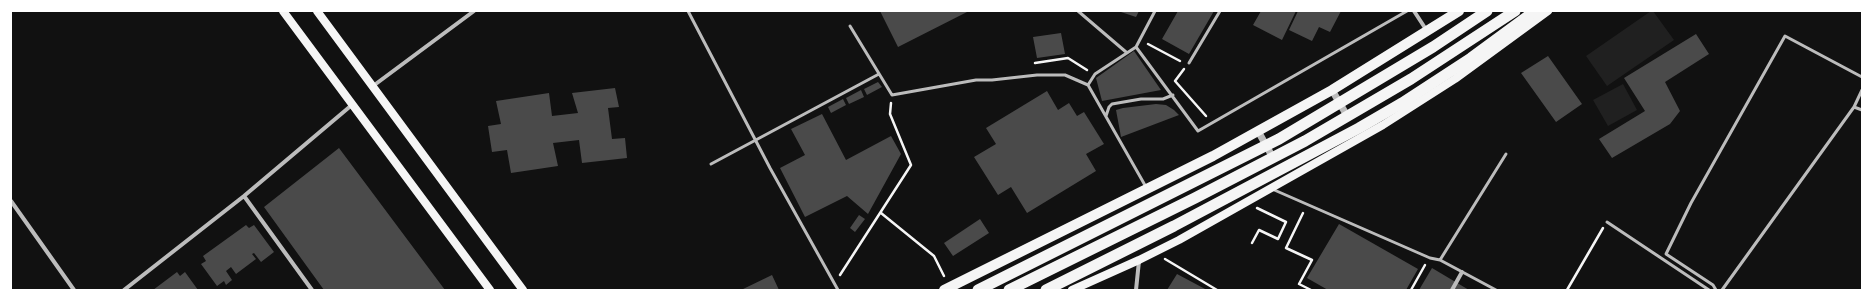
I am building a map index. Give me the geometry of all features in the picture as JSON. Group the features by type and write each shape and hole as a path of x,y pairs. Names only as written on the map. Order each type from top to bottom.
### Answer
{"highway":[{"path":"978,290 1279,139 1433,47 1487,11"},
{"path":"1009,290 1202,195 1299,144 1393,90 1515,11"},
{"path":"1046,290 1174,226 1311,154 1402,103 1486,48 1535,11"}],"main road":[{"path":"283,11 490,290"},
{"path":"317,11 523,290"},
{"path":"947,288 1147,189 1258,131 1332,90 1459,11"},
{"path":"1004,290 1272,156 1346,114 1512,11"},
{"path":"1072,290 1154,253 1272,189 1420,101 1480,61 1548,11"}],"street":[{"path":"373,87 474,11"},
{"path":"1414,11 1428,31"},
{"path":"1332,90 1346,114"},
{"path":"124,290 244,196 353,104"},
{"path":"1258,131 1272,156"},
{"path":"244,196 312,290"},
{"path":"11,201 74,290"},
{"path":"1136,290 1139,260"},
{"path":"1452,290 1462,272"}],"lane":[{"path":"688,11 757,140 770,168 838,290"},
{"path":"1078,11 1126,52"},
{"path":"1088,85 1095,74 1126,52 1136,47 1155,11"},
{"path":"1189,63 1220,11"},
{"path":"1136,47 1173,95 1198,131 1407,11"},
{"path":"850,26 892,95 976,80 992,80 1037,75 1065,74 1088,85 1147,189"},
{"path":"1716,290 1714,285 1666,254 1691,203 1785,36 1862,77"},
{"path":"711,164 879,74"},
{"path":"1722,290 1854,107 1862,90"},
{"path":"1106,117 1109,107 1112,104 1140,99 1163,99 1173,95"},
{"path":"1854,107 1862,110"},
{"path":"1440,260 1506,154"},
{"path":"1272,189 1430,258 1440,260 1496,290"},
{"path":"1607,222 1709,290"}],"path":[{"path":"1146,43 1187,65 1175,81 1212,123"},
{"path":"1034,63 1068,58 1095,74"},
{"path":"834,284 911,165 890,114 892,95"},
{"path":"1246,203 1286,222 1278,239 1259,230 1252,242"},
{"path":"1306,205 1286,248 1312,260 1299,284 1311,290"},
{"path":"880,213 934,256 947,288"},
{"path":"1567,290 1607,222"},
{"path":"1154,253 1217,290"},
{"path":"1411,290 1430,258"}],"shaded area":[{"path":"1653,11 1674,40 1607,86 1586,56"},
{"path":"1623,84 1637,110 1608,126 1593,100"}],"building":[{"path":"880,11 969,11 898,47"},
{"path":"1118,11 1139,11 1136,17"},
{"path":"1178,11 1214,11 1189,54 1162,39"},
{"path":"1261,11 1296,11 1282,40 1253,25"},
{"path":"1298,11 1341,11 1330,32 1319,27 1312,41 1289,30"},
{"path":"1061,33 1065,54 1037,58 1033,37"},
{"path":"1696,34 1709,54 1665,82 1680,111 1670,124 1612,158 1599,139 1645,111 1624,78"},
{"path":"1134,51 1161,90 1102,101 1096,78"},
{"path":"1548,56 1582,104 1556,122 1521,73"},
{"path":"878,82 882,87 867,95 864,89"},
{"path":"615,88 619,107 608,108 612,139 625,138 627,158 582,163 579,140 553,143 558,166 511,173 507,150 492,152 488,126 501,124 496,101 549,93 552,116 578,113 572,93"},
{"path":"861,90 864,97 849,104 846,98"},
{"path":"1047,91 1058,110 1069,103 1077,116 1084,112 1104,144 1086,154 1096,171 1027,213 1011,187 998,195 974,157 996,144 986,128"},
{"path":"843,99 846,105 831,113 828,107"},
{"path":"1156,104 1166,105 1179,115 1121,137 1116,110"},
{"path":"822,114 846,160 891,136 901,154 868,214 847,196 805,217 780,168 805,155 791,129"},
{"path":"339,148 445,290 324,290 264,207"},
{"path":"859,215 865,219 855,232 850,228"},
{"path":"980,219 989,233 953,256 944,243"},
{"path":"1339,224 1418,269 1406,290 1328,290 1307,278"},
{"path":"246,225 249,228 254,225 274,252 261,262 254,253 252,254 256,259 236,274 231,267 226,271 232,280 226,285 224,281 217,286 201,264 206,261 203,256"},
{"path":"1432,268 1469,290 1419,290"},
{"path":"177,272 180,276 185,272 198,290 153,290"},
{"path":"1177,274 1207,290 1167,290"},
{"path":"772,275 779,290 741,290"}]}
